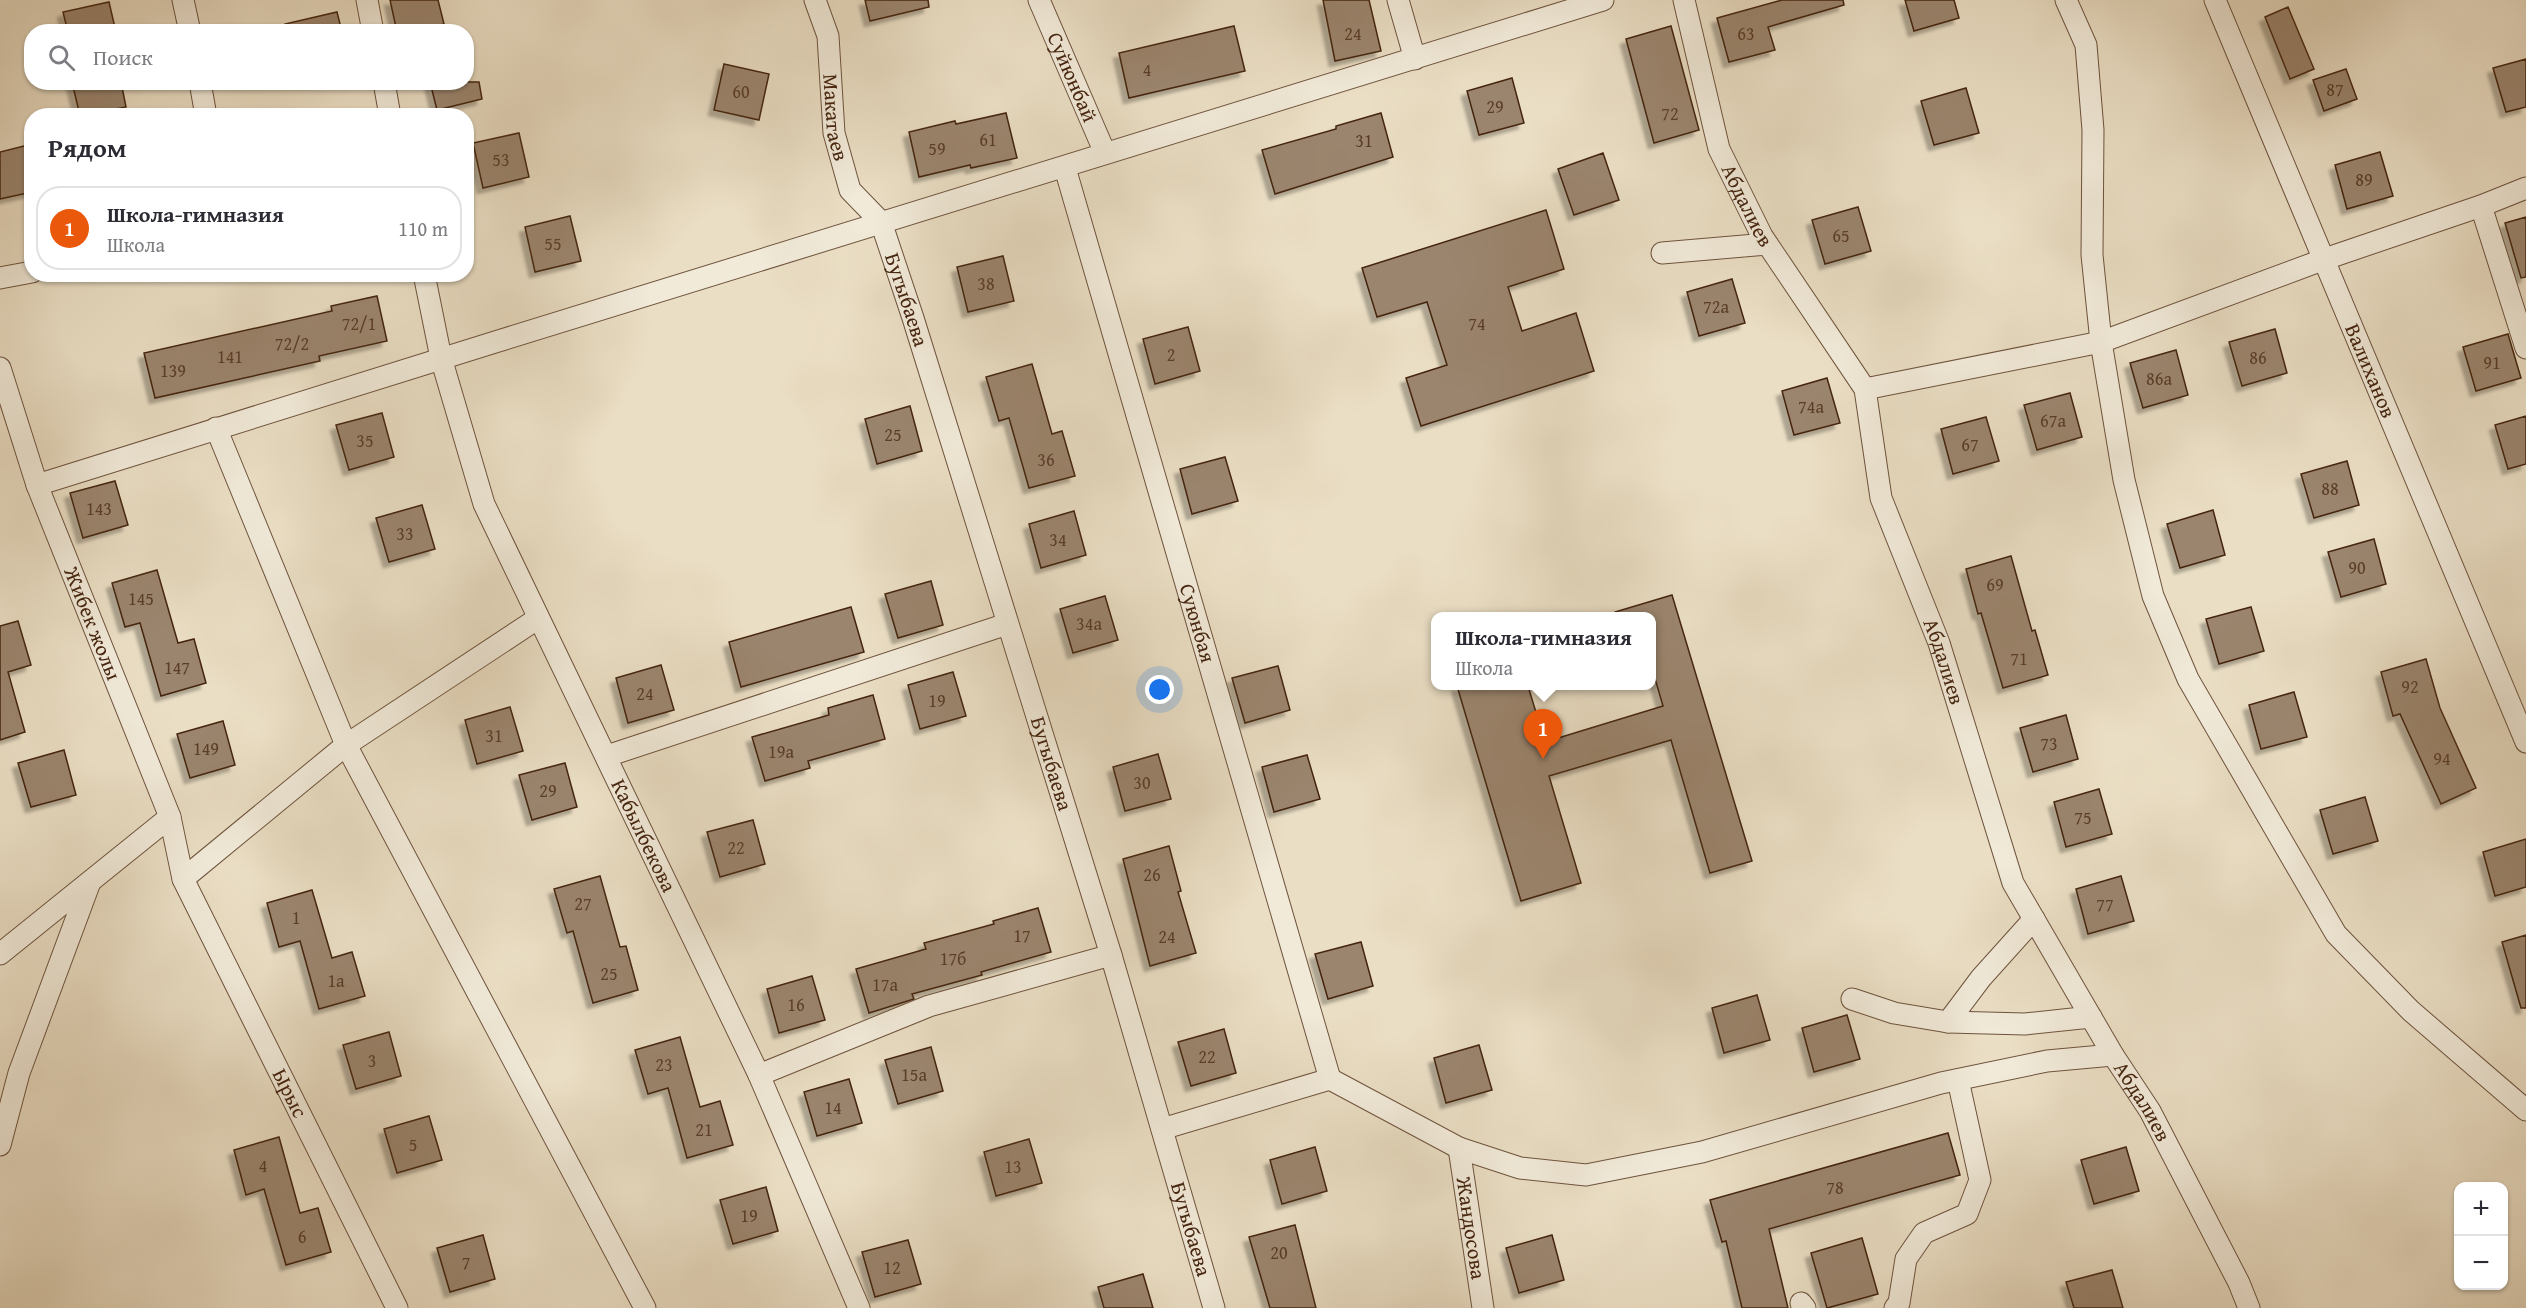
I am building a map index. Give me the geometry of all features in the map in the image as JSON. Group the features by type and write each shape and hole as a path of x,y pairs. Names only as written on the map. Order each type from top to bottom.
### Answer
{"street":[{"path":"183,0 188,24"},
{"path":"367,0 372,24"},
{"name":"Макатаев","path":"815,0 828,36 834,133 850,190 880,222"},
{"name":"Суйюнбай","path":"1039,0 1105,153"},
{"path":"1398,0 1415,59"},
{"path":"37,485 880,222 1065,168 1105,153 1603,0"},
{"name":"Абдалиев","path":"1684,0 1719,149 1767,244 1865,389 1881,498 1939,643 2013,883 2091,1017 2150,1111 2239,1283 2249,1308"},
{"path":"2066,0 2086,45 2093,130 2092,255 2102,342 2124,480 2153,596 2188,679 2336,934 2411,1011 2526,1110"},
{"name":"Валиханов","path":"2215,0 2526,742"},
{"path":"201,90 205,108"},
{"path":"385,90 389,108"},
{"name":"Суюнбая","path":"1065,168 1330,1079"},
{"path":"1865,389 2102,342 2325,259 2481,206 2526,188"},
{"path":"2481,206 2526,348"},
{"name":"Бугыбаева","path":"880,222 913,318 1111,955 1214,1308"},
{"path":"1662,253 1767,244"},
{"path":"0,278 24,274"},
{"name":"Кабылбекова","path":"426,282 441,358 484,504 537,619 607,756 759,1075 859,1308"},
{"name":"Жибек жолы","path":"0,368 37,485 170,818 183,879"},
{"path":"216,428 346,745 645,1308"},
{"path":"183,879 346,745 537,619"},
{"path":"607,756 1007,624"},
{"path":"0,954 170,818"},
{"name":"Ырыс","path":"183,879 397,1308"},
{"path":"0,1145 19,1073 90,882"},
{"path":"1948,1022 1981,978 2034,919"},
{"path":"759,1075 929,1006 1111,955"},
{"path":"1852,999 1894,1013 1948,1022 2025,1024 2091,1017"},
{"path":"1162,1129 1330,1079 1459,1148 1520,1168 1586,1175 1702,1152 1958,1080 2047,1061 2114,1055"},
{"path":"1895,1308 1899,1303 1906,1259 1924,1233 1967,1214 1980,1180 1958,1080"},
{"name":"Жандосова","path":"1459,1148 1483,1308"}],"building":[{"path":"390,0 438,0 444,24 395,24"},
{"path":"865,0 928,0 929,7 870,21"},
{"path":"1323,0 1369,0 1381,51 1335,61"},
{"path":"1782,0 1843,0 1844,5 1768,27 1775,50 1729,62 1717,18"},
{"path":"1905,0 1954,0 1959,18 1914,31"},
{"path":"109,2 114,24 66,24 63,12"},
{"path":"2288,7 2314,69 2290,79 2265,17"},
{"path":"337,12 340,24 285,24"},
{"path":"1234,26 1245,71 1129,98 1119,53"},
{"path":"1671,26 1699,130 1654,143 1626,39"},
{"path":"2526,59 2526,107 2506,112 2493,68"},
{"path":"724,64 769,74 759,120 714,110"},
{"path":"2346,69 2357,99 2324,111 2313,80"},
{"path":"1512,78 1524,123 1479,135 1467,91"},
{"path":"474,82 479,82 482,99 436,108 432,90 474,90"},
{"path":"1966,88 1979,133 1934,145 1921,101"},
{"path":"74,90 123,90 126,107 78,108"},
{"path":"1006,113 1017,158 971,168 970,165 919,177 909,132 955,121 956,124"},
{"path":"1381,113 1393,157 1275,194 1262,150 1336,129 1336,126"},
{"path":"519,133 529,177 483,188 474,143"},
{"path":"24,146 24,194 0,199 0,152"},
{"path":"2380,152 2393,196 2347,209 2335,165"},
{"path":"1603,153 1619,200 1574,215 1558,169"},
{"path":"1858,207 1871,251 1825,264 1812,220"},
{"path":"1546,210 1564,269 1508,287 1522,331 1576,313 1594,371 1421,426 1406,378 1447,365 1427,302 1377,317 1362,268"},
{"path":"570,216 581,261 535,272 525,227"},
{"path":"2526,217 2526,277 2521,278 2505,223"},
{"path":"1003,256 1014,301 968,312 957,267"},
{"path":"1732,279 1745,323 1699,336 1687,292"},
{"path":"377,296 387,341 319,356 320,361 155,398 144,353 332,311 331,306"},
{"path":"1188,327 1200,371 1155,384 1143,339"},
{"path":"2275,329 2287,373 2242,386 2229,342"},
{"path":"2508,334 2521,378 2476,391 2463,347"},
{"path":"2176,350 2188,395 2143,408 2130,363"},
{"path":"1032,364 1052,434 1062,431 1075,476 1029,488 1009,418 999,421 986,377"},
{"path":"1827,378 1840,423 1794,435 1782,391"},
{"path":"2070,393 2082,437 2037,450 2024,405"},
{"path":"910,406 922,451 877,464 865,419"},
{"path":"382,413 394,457 349,470 336,425"},
{"path":"2526,416 2526,464 2508,469 2495,425"},
{"path":"1986,417 1999,461 1953,474 1941,429"},
{"path":"1225,457 1238,501 1192,514 1180,469"},
{"path":"2347,461 2359,505 2314,518 2301,474"},
{"path":"115,481 128,525 83,538 70,493"},
{"path":"422,505 435,549 389,562 376,518"},
{"path":"2213,510 2225,555 2180,568 2167,524"},
{"path":"1074,511 1086,555 1041,568 1029,524"},
{"path":"2374,539 2386,584 2341,597 2328,552"},
{"path":"2011,556 2032,631 2035,630 2048,675 2003,688 1981,613 1978,614 1966,569"},
{"path":"157,570 178,643 194,639 206,683 161,696 140,623 125,627 112,583"},
{"path":"931,581 943,625 898,638 885,594"},
{"path":"1672,595 1752,861 1710,873 1671,740 1549,776 1581,883 1521,901 1458,690 1529,690 1545,742 1663,706 1656,682 1656,612 1615,612"},
{"path":"1105,596 1118,640 1073,653 1060,609"},
{"path":"851,607 864,652 741,687 729,642"},
{"path":"2251,607 2264,651 2219,664 2206,619"},
{"path":"18,621 31,665 8,672 25,732 0,740 0,626"},
{"path":"2426,659 2440,708 2476,788 2441,804 2400,714 2393,716 2381,672"},
{"path":"661,665 674,710 628,723 616,678"},
{"path":"1278,666 1290,710 1245,723 1232,678"},
{"path":"953,672 966,716 920,729 908,685"},
{"path":"2294,692 2307,737 2261,749 2249,705"},
{"path":"873,695 885,739 808,761 810,768 765,781 752,737 829,715 828,708"},
{"path":"510,707 523,751 477,764 465,720"},
{"path":"2066,715 2078,759 2033,772 2020,728"},
{"path":"223,721 235,765 190,778 177,734"},
{"path":"64,750 76,795 31,807 18,763"},
{"path":"1158,754 1171,799 1125,811 1113,767"},
{"path":"1307,755 1320,799 1274,812 1262,767"},
{"path":"565,763 577,807 532,820 519,775"},
{"path":"2099,789 2112,834 2066,847 2054,802"},
{"path":"2365,797 2378,841 2333,854 2320,810"},
{"path":"753,820 765,864 720,877 707,832"},
{"path":"2526,839 2526,887 2495,896 2483,852"},
{"path":"1169,846 1181,891 1178,892 1196,953 1150,966 1123,859"},
{"path":"600,876 620,947 626,946 638,990 593,1003 573,931 567,933 554,889"},
{"path":"2121,876 2134,921 2088,934 2076,889"},
{"path":"312,890 332,958 352,952 365,996 319,1009 300,941 279,947 267,903"},
{"path":"1038,908 1051,952 981,972 982,975 912,994 914,999 869,1013 856,969 926,949 924,943 994,924 993,921"},
{"path":"2526,935 2526,1008 2521,1008 2502,942"},
{"path":"1361,942 1373,986 1328,999 1315,954"},
{"path":"812,976 825,1020 779,1033 767,989"},
{"path":"1757,995 1770,1040 1724,1053 1712,1008"},
{"path":"1847,1015 1860,1059 1814,1072 1802,1028"},
{"path":"1224,1029 1236,1073 1191,1086 1178,1042"},
{"path":"389,1032 401,1076 356,1089 343,1045"},
{"path":"680,1037 700,1107 720,1101 733,1145 687,1158 668,1088 648,1094 635,1050"},
{"path":"1479,1045 1492,1090 1446,1103 1434,1058"},
{"path":"931,1047 943,1091 898,1104 885,1060"},
{"path":"849,1079 862,1123 817,1136 804,1092"},
{"path":"429,1116 442,1160 397,1173 384,1129"},
{"path":"1948,1133 1960,1175 1769,1229 1788,1308 1742,1308 1726,1241 1722,1242 1710,1200"},
{"path":"279,1137 300,1213 318,1208 331,1252 286,1265 264,1189 246,1195 234,1150"},
{"path":"1029,1139 1042,1183 996,1196 984,1152"},
{"path":"1315,1147 1327,1191 1282,1204 1270,1160"},
{"path":"2126,1147 2139,1191 2094,1204 2081,1160"},
{"path":"766,1187 778,1231 733,1244 720,1200"},
{"path":"1295,1225 1316,1308 1270,1308 1249,1237"},
{"path":"483,1235 495,1279 450,1292 437,1248"},
{"path":"1552,1235 1564,1280 1519,1293 1506,1248"},
{"path":"1862,1238 1878,1294 1827,1308 1811,1253"},
{"path":"908,1240 921,1284 875,1297 862,1252"},
{"path":"2112,1270 2123,1308 2074,1308 2066,1282"},
{"path":"1143,1274 1153,1308 1104,1308 1098,1287"}],"place":[{"name":"Школа-гимназия","path":"1543,759"}]}
